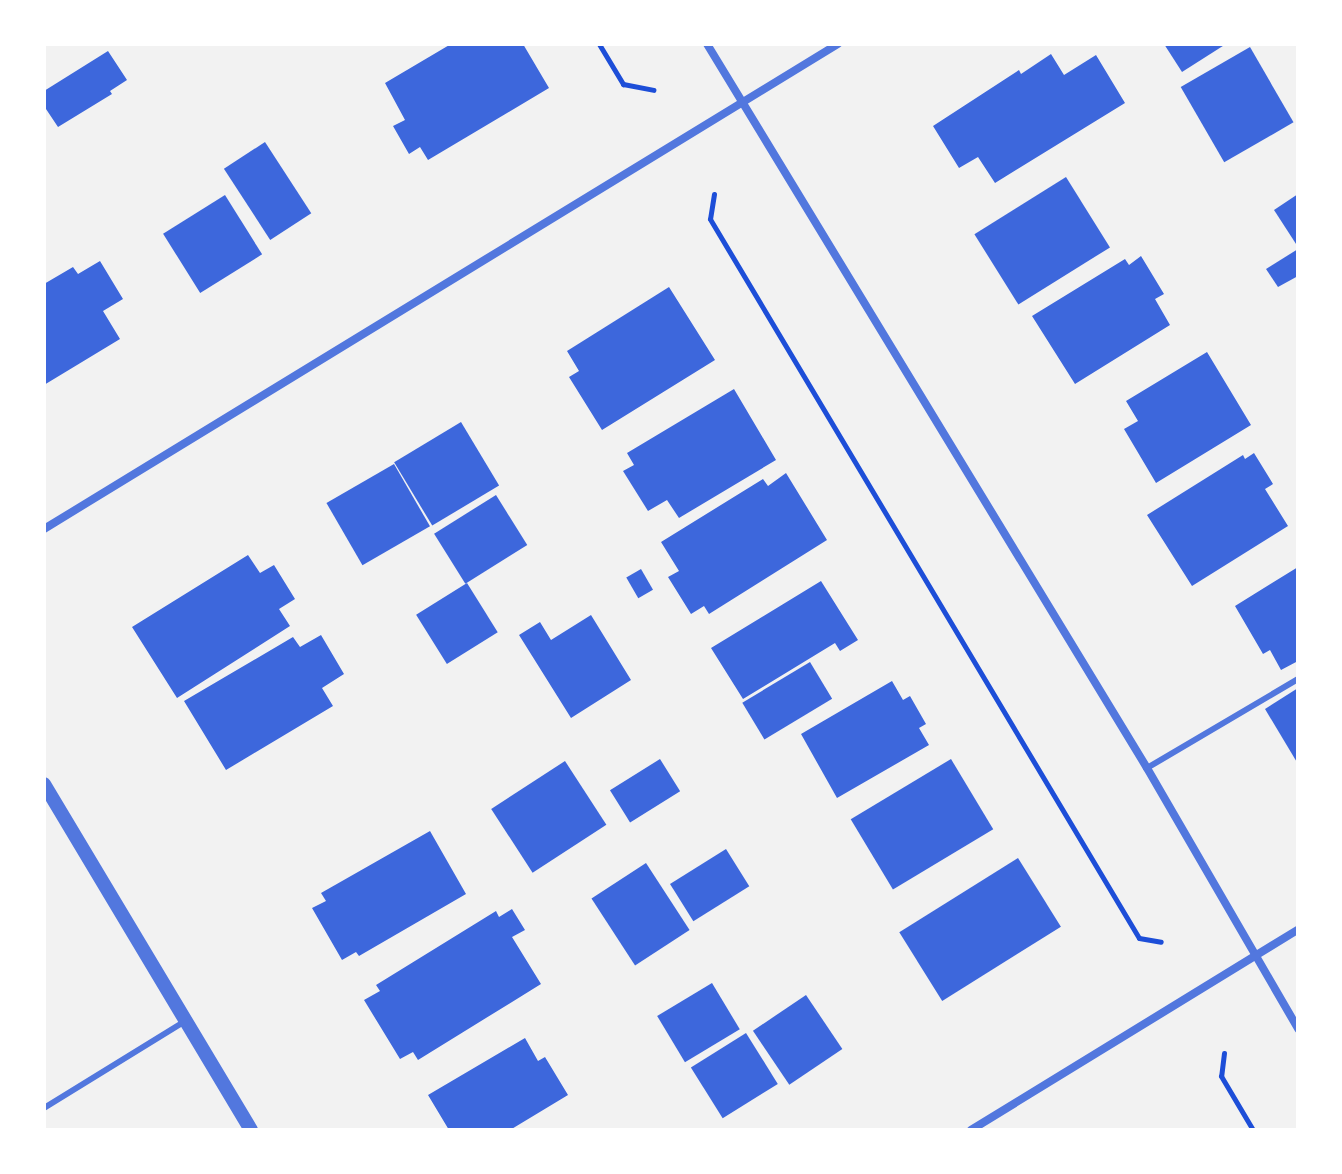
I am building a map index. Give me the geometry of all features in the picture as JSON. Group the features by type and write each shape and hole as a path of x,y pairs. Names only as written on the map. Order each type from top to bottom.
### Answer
{"street":[{"path":"707,44 1147,768 1223,905 1259,957 1298,1029"},
{"path":"44,529 838,44"},
{"path":"44,784 251,1130"},
{"path":"971,1130 1191,994 1259,957 1298,930"}],"lane":[{"path":"1147,768 1298,679"},
{"path":"44,1108 186,1021"}],"path":[{"path":"599,44 623,84 653,90"},
{"path":"714,194 710,219 1139,938 1161,942"},
{"path":"1224,1053 1221,1076 1253,1130"}],"building":[{"path":"451,44 523,44 549,88 428,160 420,147 409,154 393,126 405,120 385,83"},
{"path":"1164,44 1226,44 1182,72"},
{"path":"1250,47 1294,122 1224,162 1181,87"},
{"path":"108,51 127,80 110,91 112,94 58,127 44,106 44,91"},
{"path":"1051,54 1064,75 1096,55 1125,103 995,183 978,157 959,168 933,126 1019,70 1021,74"},
{"path":"265,142 311,213 270,240 224,169"},
{"path":"1066,177 1110,247 1018,305 974,234"},
{"path":"1298,194 1298,247 1274,210"},
{"path":"225,195 262,254 200,293 163,234"},
{"path":"1298,249 1298,276 1278,287 1266,269"},
{"path":"1141,256 1164,294 1155,299 1170,325 1075,384 1032,316 1125,259 1129,265"},
{"path":"100,261 123,299 103,311 120,339 44,385 44,284 73,267 78,274"},
{"path":"669,287 715,360 602,430 569,377 579,371 567,351"},
{"path":"1207,352 1251,425 1156,483 1124,429 1138,421 1126,401"},
{"path":"734,389 776,460 679,518 667,500 648,511 623,471 634,465 627,453"},
{"path":"461,422 499,485 432,526 394,462"},
{"path":"1254,453 1273,484 1265,489 1288,526 1192,586 1147,515 1243,455 1245,459"},
{"path":"394,464 430,526 362,565 326,503"},
{"path":"786,473 827,540 709,614 704,606 691,614 668,577 679,571 661,542 763,479 768,486"},
{"path":"496,495 527,545 465,584 434,534"},
{"path":"248,555 260,573 274,565 295,599 279,609 290,626 177,698 132,627"},
{"path":"1298,567 1298,661 1281,670 1270,650 1263,654 1235,606"},
{"path":"641,569 653,590 638,598 626,578"},
{"path":"821,581 858,640 840,651 835,643 743,699 711,648"},
{"path":"467,583 498,632 447,664 416,615"},
{"path":"591,615 631,680 571,718 519,635 540,622 551,640"},
{"path":"321,635 344,674 322,688 333,706 226,770 184,701 293,637 300,647"},
{"path":"810,662 832,699 764,740 742,703"},
{"path":"892,681 903,700 910,696 926,724 919,728 929,745 837,798 801,734"},
{"path":"1298,688 1298,764 1265,709"},
{"path":"660,759 680,791 630,822 610,790"},
{"path":"951,759 993,829 893,890 851,819"},
{"path":"565,761 606,825 533,873 491,809"},
{"path":"430,831 466,894 359,956 356,952 342,960 312,908 326,901 321,893"},
{"path":"726,849 749,886 693,921 670,884"},
{"path":"1018,858 1061,927 942,1001 899,932"},
{"path":"646,863 690,930 635,965 591,898"},
{"path":"512,909 525,930 512,937 541,984 418,1060 413,1052 400,1059 364,1000 380,991 376,985 496,911 499,917"},
{"path":"712,983 740,1029 685,1062 657,1016"},
{"path":"806,995 842,1049 789,1085 753,1031"},
{"path":"746,1033 778,1084 723,1118 691,1067"},
{"path":"525,1038 538,1061 545,1057 568,1095 510,1130 449,1130 428,1095"}]}
